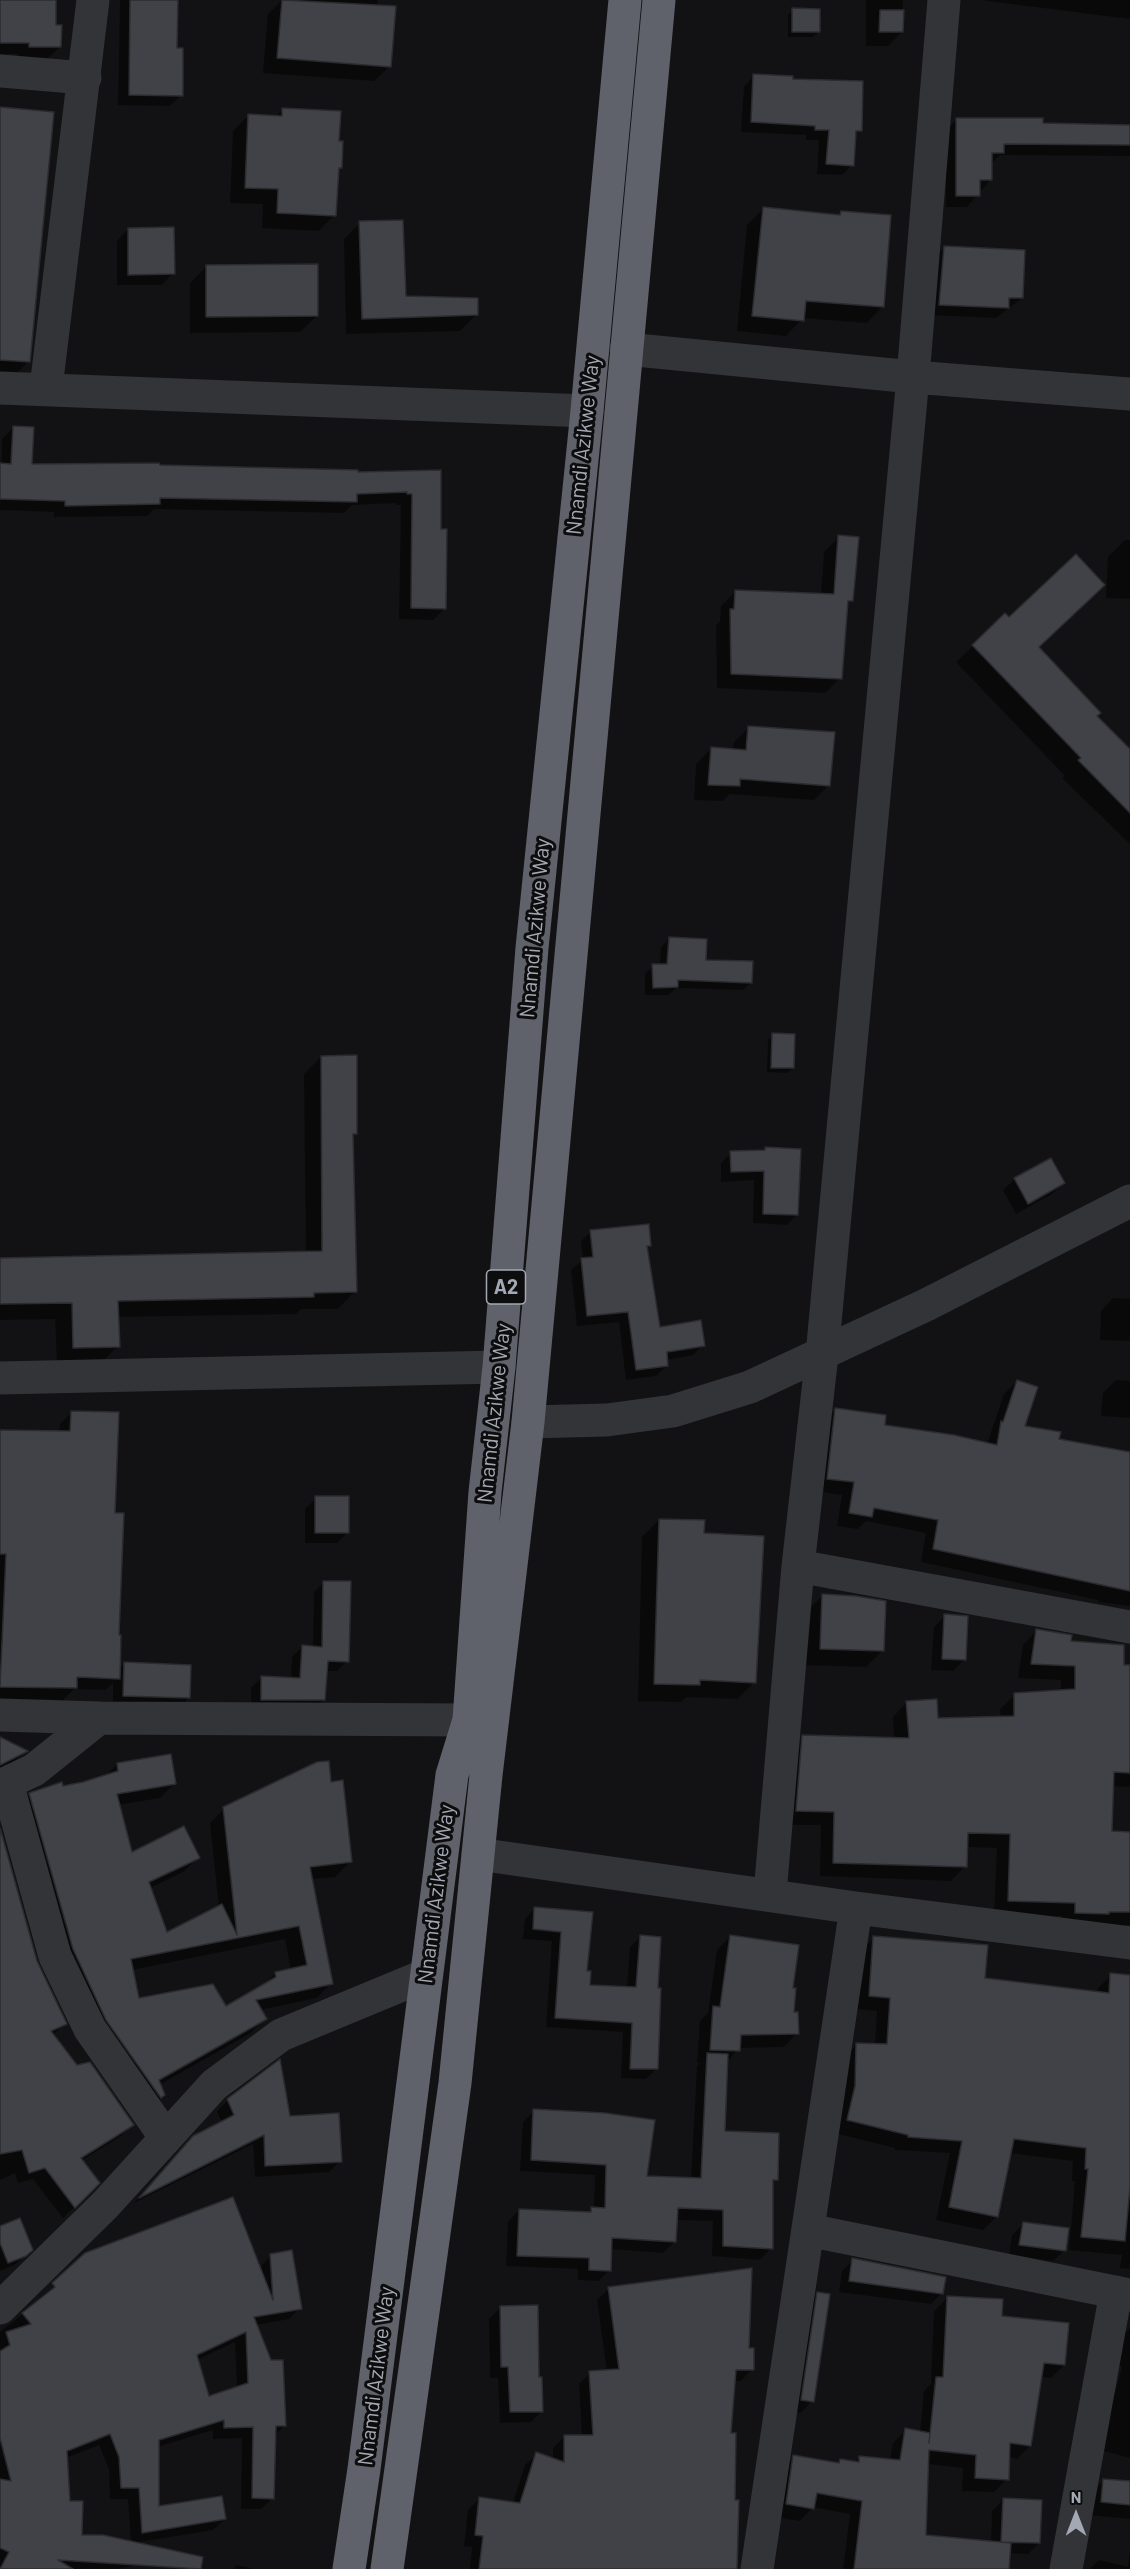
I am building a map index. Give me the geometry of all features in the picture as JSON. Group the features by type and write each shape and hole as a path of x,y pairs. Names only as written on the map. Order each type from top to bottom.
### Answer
{"highway":[{"name":"Nnamdi Azikwe Way","path":"349,2569 364,2469 452,1775 470,1720 485,1492 499,1367 532,948 587,411 625,0"},
{"name":"Nnamdi Azikwe Way","path":"387,2569 455,2083 478,1854 528,1422 659,0"}],"street":[{"path":"46,388 93,0"},
{"path":"770,1894 798,1566 822,1355 913,377 944,0"},
{"path":"0,71 85,78"},
{"path":"626,349 913,377 1130,394"},
{"path":"0,388 46,388 587,411"},
{"path":"528,1422 607,1419 673,1411 750,1387 926,1305 1130,1201"},
{"path":"0,1378 499,1367"},
{"path":"798,1566 1130,1627"},
{"path":"0,1715 99,1718 470,1720"},
{"path":"99,1718 34,1770 4,1784 56,1956 90,2029 166,2138"},
{"path":"478,1854 856,1908 1130,1943"},
{"path":"756,2569 856,1908"},
{"path":"0,2308 105,2205 214,2085 281,2035 426,1975"},
{"path":"808,2230 1123,2294 1066,2569"}],"building":[{"path":"0,0 56,0 56,25 62,25 61,47 29,47 29,43 0,43"},
{"path":"130,0 178,0 177,48 183,48 183,96 129,95"},
{"path":"282,0 396,6 391,67 277,58"},
{"path":"792,8 820,9 820,32 792,32"},
{"path":"880,10 904,10 903,32 879,32"},
{"path":"753,74 793,76 793,79 863,81 862,131 856,131 854,166 826,164 829,130 815,130 815,126 751,122"},
{"path":"0,107 54,112 30,362 0,360"},
{"path":"282,108 341,111 339,141 343,141 342,168 339,168 336,216 277,213 278,189 245,188 248,114 282,116"},
{"path":"956,118 1043,118 1043,123 1130,125 1130,145 1004,144 1004,153 992,153 992,180 980,180 980,196 956,196"},
{"path":"763,207 840,215 841,211 891,215 884,307 806,301 804,321 752,316"},
{"path":"403,220 406,296 478,298 478,315 362,319 359,221"},
{"path":"174,227 175,274 128,275 128,228"},
{"path":"944,246 1025,250 1023,298 1009,298 1009,308 939,305"},
{"path":"318,264 318,316 206,317 206,265"},
{"path":"13,426 34,427 32,464 159,463 160,465 358,470 358,472 441,470 441,529 447,529 446,609 411,608 412,494 407,494 407,492 357,494 357,502 160,498 160,504 65,506 65,501 0,499 0,463 11,464"},
{"path":"838,535 859,537 853,601 848,601 842,679 731,674 730,609 734,609 735,590 834,594"},
{"path":"1076,554 1105,585 1039,647 1101,713 1097,716 1130,749 1130,813 1078,760 1081,758 972,645 1005,613 1009,617"},
{"path":"748,726 835,732 830,786 740,779 740,786 708,785 711,747 746,750"},
{"path":"669,937 707,939 706,960 753,961 752,983 678,980 678,987 653,988 652,964 667,964"},
{"path":"772,1033 795,1034 794,1068 771,1068"},
{"path":"357,1055 357,1134 353,1134 357,1292 314,1293 314,1297 118,1301 120,1347 73,1348 72,1303 0,1304 0,1258 322,1251 321,1056"},
{"path":"765,1147 801,1149 798,1215 763,1214 764,1171 731,1172 730,1151 765,1150"},
{"path":"1051,1158 1065,1183 1028,1204 1014,1178"},
{"path":"649,1224 651,1246 647,1246 660,1327 701,1320 705,1346 667,1352 668,1366 636,1370 628,1312 587,1316 581,1258 593,1257 590,1230"},
{"path":"1017,1380 1038,1387 1025,1426 1061,1432 1059,1439 1130,1452 1130,1591 933,1549 938,1520 874,1508 872,1517 849,1513 854,1482 827,1479 835,1408 886,1415 885,1425 954,1435 997,1445 1001,1421 1003,1422"},
{"path":"71,1411 119,1412 115,1513 124,1513 119,1635 121,1635 120,1679 77,1677 77,1688 0,1687 6,1554 0,1554 0,1430 70,1431"},
{"path":"315,1496 349,1496 349,1533 315,1533"},
{"path":"659,1519 705,1520 704,1533 764,1536 756,1683 700,1680 700,1685 654,1684"},
{"path":"323,1581 351,1581 349,1662 328,1661 325,1700 261,1700 261,1676 300,1678 302,1645 322,1647"},
{"path":"822,1594 886,1601 884,1651 820,1649"},
{"path":"944,1614 968,1616 966,1660 942,1659"},
{"path":"1036,1629 1072,1635 1071,1641 1124,1645 1124,1665 1130,1665 1130,1773 1114,1772 1112,1831 1130,1832 1130,1912 1075,1913 1075,1903 1008,1901 1010,1834 968,1833 967,1867 833,1863 834,1812 796,1811 802,1735 909,1738 906,1701 937,1699 938,1718 1014,1716 1014,1693 1075,1689 1075,1666 1031,1664"},
{"path":"124,1662 191,1665 190,1698 123,1696"},
{"path":"0,1737 28,1751 0,1765"},
{"path":"171,1754 176,1784 117,1794 132,1852 184,1826 200,1858 149,1882 167,1932 222,1904 237,1935 223,1807 317,1762 329,1761 331,1782 343,1780 352,1862 310,1867 333,1984 256,2000 267,2019 159,2080 165,2095 161,2098 106,2020 73,1949 29,1793 62,1782 63,1786 118,1771 117,1763","holes":["299,1926 307,1965 275,1972 276,1977 226,2006 213,1984 139,1998 131,1959"]},
{"path":"0,1828 37,1961 67,2024 51,2031 77,2065 90,2062 134,2125 81,2158 100,2183 75,2208 45,2168 29,2173 22,2150 0,2154"},
{"path":"534,1907 593,1912 587,1971 591,1971 590,1985 636,1987 640,1935 661,1937 658,1988 661,1988 658,2069 630,2069 632,2023 555,2018 561,1932 533,1929"},
{"path":"730,1935 799,1945 793,1988 796,1988 794,2012 798,2012 799,2034 741,2035 740,2051 710,2050 713,2006 720,2007"},
{"path":"873,1936 988,1945 985,1978 1109,1993 1110,1973 1130,1975 1130,2187 1125,2241 1081,2237 1088,2169 1085,2169 1086,2148 1014,2139 998,2217 949,2207 962,2141 908,2137 908,2135 847,2120 855,2086 856,2043 887,2044 890,1998 869,1996"},
{"path":"707,2053 728,2054 725,2131 779,2133 778,2180 773,2180 773,2249 723,2246 723,2210 678,2208 676,2242 612,2238 611,2271 589,2270 589,2258 517,2256 519,2209 591,2212 591,2207 605,2208 606,2165 531,2160 533,2109 605,2113 655,2120 647,2176 701,2178"},
{"path":"280,2059 290,2116 339,2113 342,2162 265,2166 264,2135 139,2198 193,2136 234,2115 227,2099"},
{"path":"233,2197 273,2300 270,2254 292,2250 302,2309 254,2317 271,2360 283,2360 286,2426 276,2426 274,2499 252,2498 253,2427 224,2428 224,2420 159,2440 159,2506 222,2496 226,2519 142,2533 139,2488 121,2488 119,2457 110,2434 67,2451 70,2501 83,2501 82,2535 103,2535 203,2557 201,2569 58,2560 73,2569 0,2569 9,2552 0,2548 0,2479 11,2481 0,2438 0,2351 10,2345 6,2332 31,2324 22,2313 55,2287 52,2283 85,2253","holes":["246,2332 248,2383 209,2396 197,2355"]},
{"path":"20,2218 33,2250 26,2256 8,2263 0,2243 0,2226"},
{"path":"1023,2222 1069,2228 1066,2251 1019,2245"},
{"path":"852,2258 946,2277 943,2294 849,2281"},
{"path":"752,2268 749,2348 754,2348 754,2370 736,2370 731,2433 736,2433 735,2500 739,2500 737,2569 479,2569 483,2536 475,2535 479,2497 520,2503 536,2452 564,2462 564,2435 593,2435 589,2371 619,2369 608,2287"},
{"path":"817,2292 830,2294 814,2402 801,2400"},
{"path":"947,2296 1003,2299 1002,2316 1069,2323 1065,2365 1044,2363 1031,2446 1010,2443 1009,2480 975,2478 976,2455 929,2450 926,2535 1011,2543 1009,2569 854,2569 862,2501 817,2493 814,2509 786,2504 793,2455 839,2463 840,2459 859,2462 859,2456 900,2460 905,2428 930,2433 929,2443 936,2377 943,2377"},
{"path":"538,2305 539,2377 542,2377 543,2412 510,2412 508,2367 501,2367 500,2306"},
{"path":"1103,2479 1130,2481 1130,2505 1101,2502"},
{"path":"1003,2498 1042,2500 1040,2543 1001,2542"}]}
